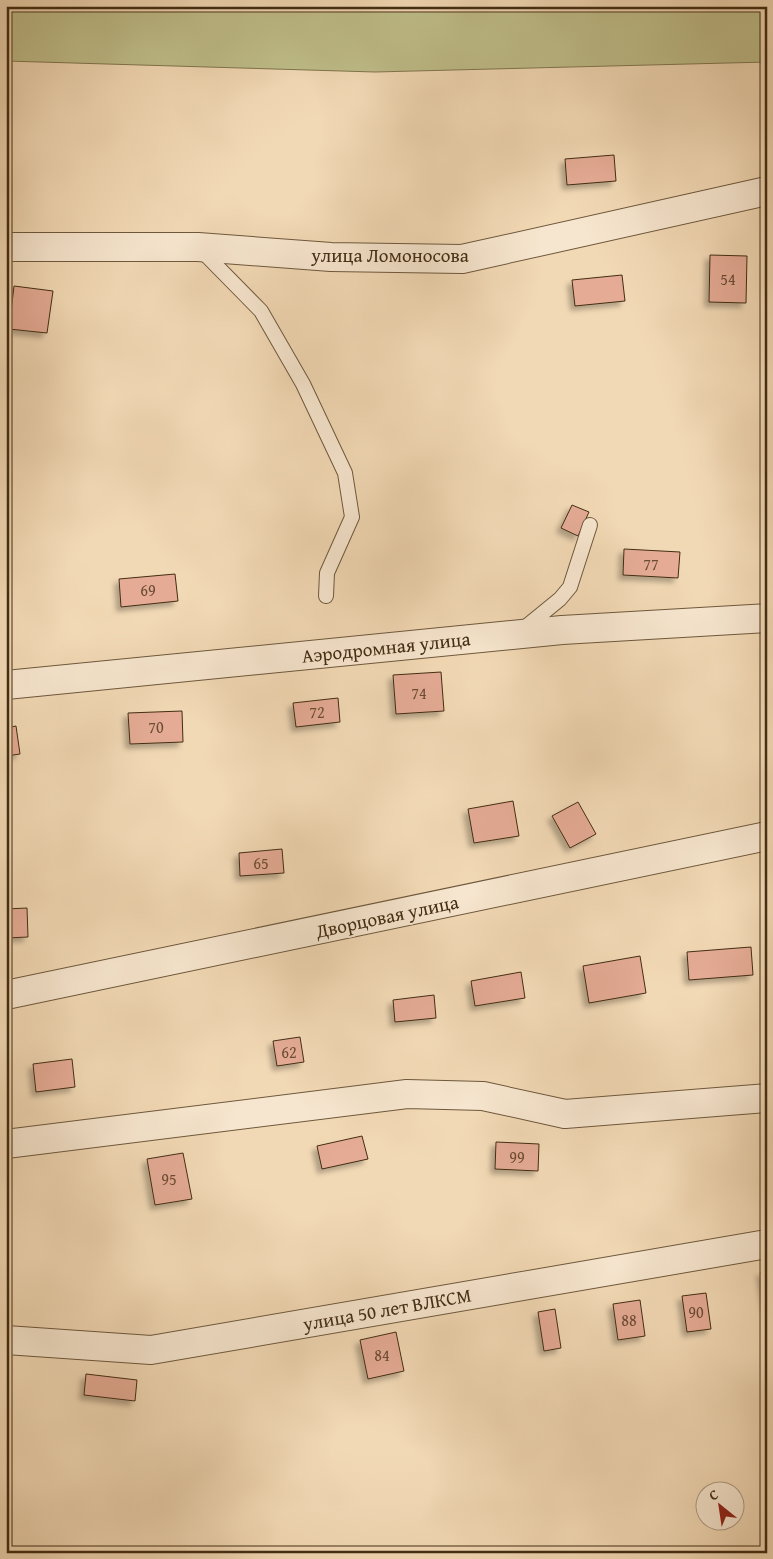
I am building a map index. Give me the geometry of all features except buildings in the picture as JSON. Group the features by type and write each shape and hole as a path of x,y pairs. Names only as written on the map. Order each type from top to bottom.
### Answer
{"street":[{"name":"улица Ломоносова","path":"6,246 198,247 330,257 462,259 767,191"},
{"name":"Аэродромная улица","path":"6,685 518,634 767,618"},
{"name":"Дворцовая улица","path":"6,995 767,836"},
{"path":"6,1144 408,1094 483,1096 565,1114 767,1098"},
{"name":"улица 50 лет ВЛКСМ","path":"6,1340 151,1350 767,1244"}],"lane":[{"path":"198,247 261,311 303,384 345,473 352,517 327,573 326,596"},
{"path":"518,634 560,599 570,587 590,525"}],"shaded area":[{"path":"6,6 767,6 767,62 375,72 6,61"}]}
